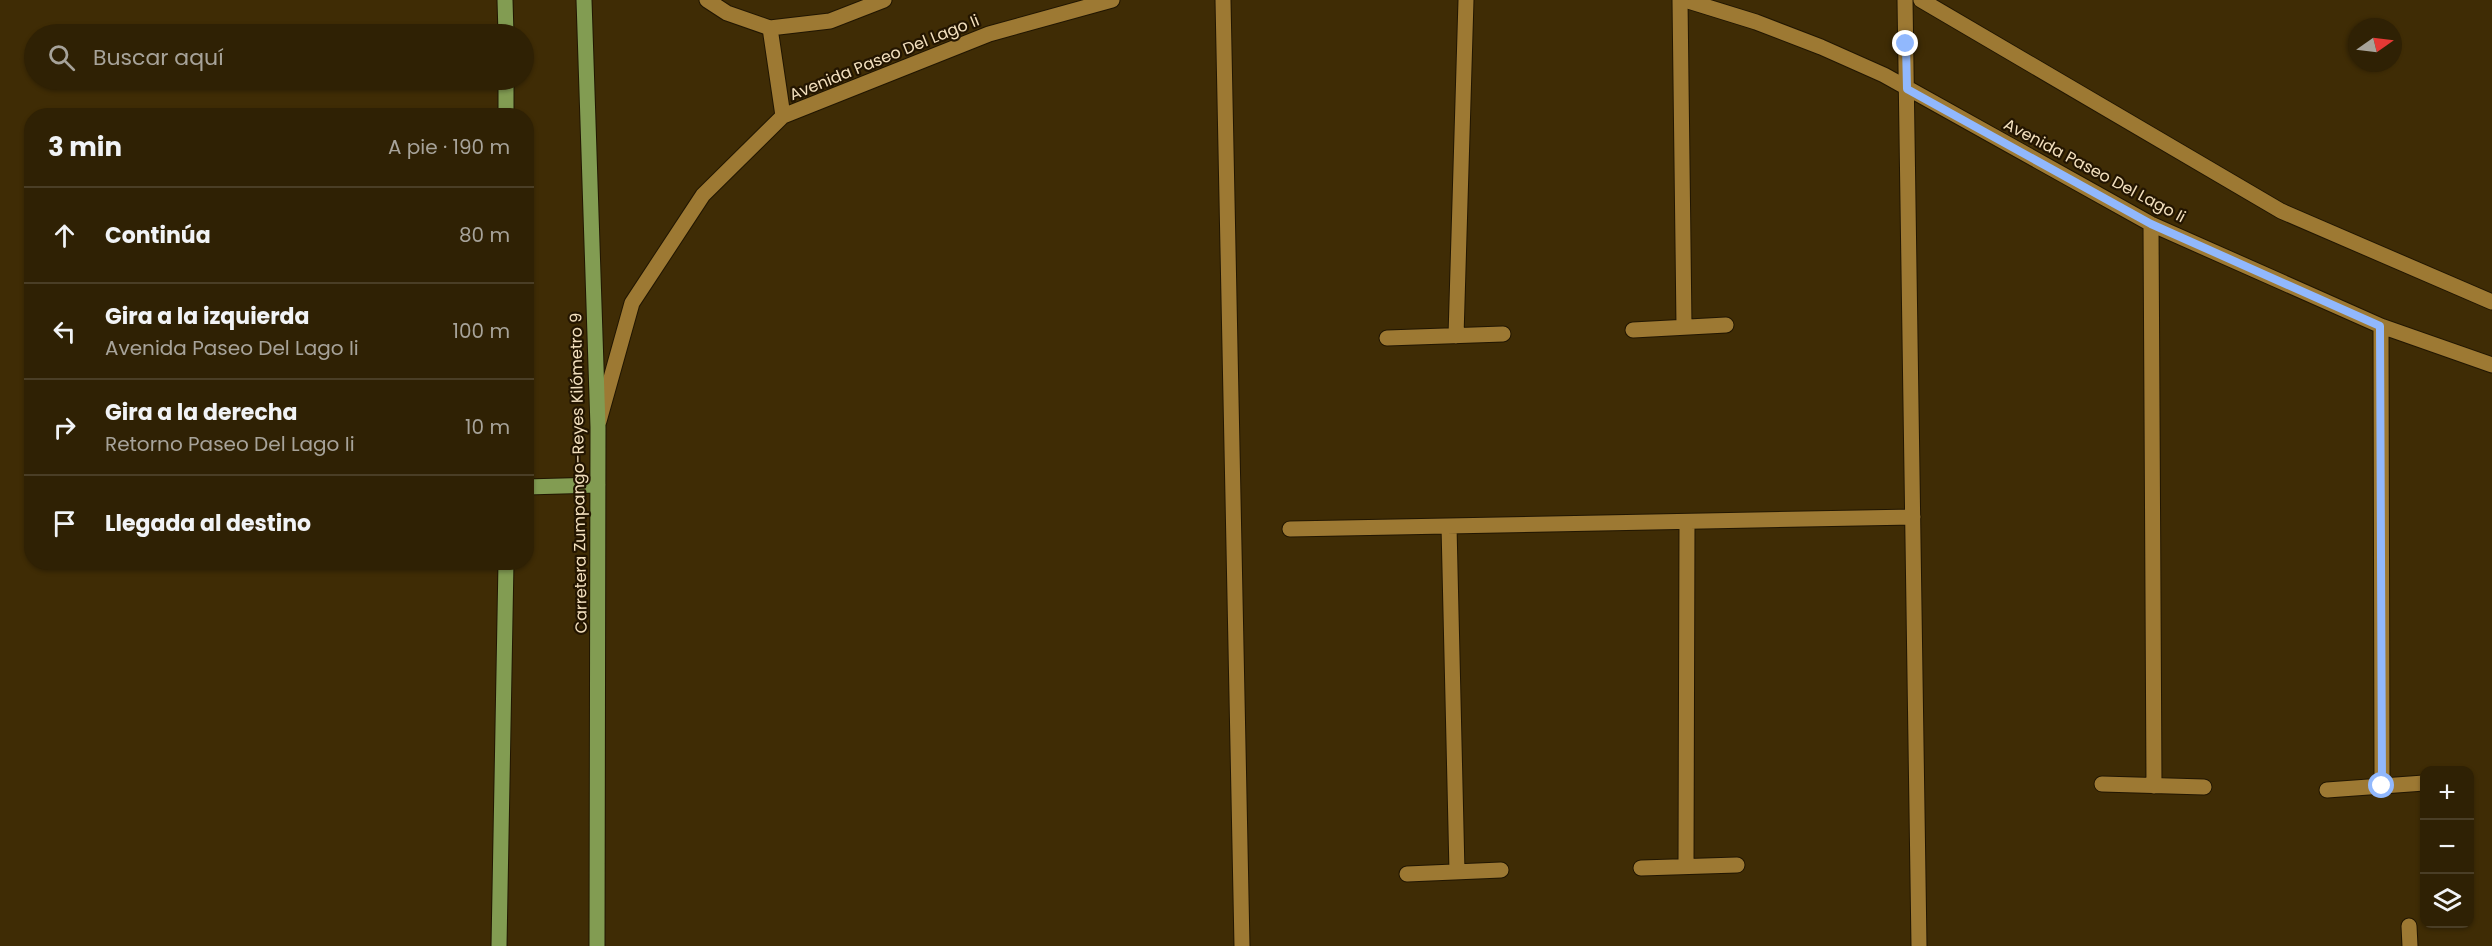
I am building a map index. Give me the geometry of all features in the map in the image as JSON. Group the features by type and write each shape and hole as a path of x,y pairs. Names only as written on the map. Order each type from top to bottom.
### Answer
{"main road":[{"path":"506,0 506,24"},
{"name":"Carretera Zumpango-Reyes Kilómetro 9","path":"584,0 598,427 597,946"},
{"path":"506,90 506,108"},
{"path":"534,486 598,484"},
{"path":"498,946 506,570"}],"street":[{"path":"707,0 727,13 770,28 830,21 884,0"},
{"name":"Avenida Paseo Del Lago Ii","path":"598,427 632,303 703,195 783,116 989,34 1112,0"},
{"path":"1223,0 1242,946"},
{"path":"1456,336 1466,0"},
{"path":"1680,0 1684,326"},
{"name":"Avenida Paseo Del Lago Ii","path":"1685,0 1756,22 1821,47 1907,89 2151,224 2380,326 2492,365"},
{"path":"1905,0 1919,946"},
{"path":"1921,0 2281,211 2492,302"},
{"path":"770,28 783,116"},
{"path":"2151,224 2154,786"},
{"path":"1633,330 1726,325"},
{"path":"2380,326 2382,786"},
{"path":"1387,338 1503,334"},
{"path":"1290,529 1913,517"},
{"path":"1686,866 1687,522"},
{"path":"1449,526 1457,872"},
{"path":"2327,790 2420,783"},
{"path":"2102,784 2204,787"},
{"path":"1641,868 1737,865"},
{"path":"1407,874 1502,870"},
{"path":"2409,926 2410,946"}],"route":[{"path":"1906,44 1907,89 2151,224 2380,326 2382,786"}]}
